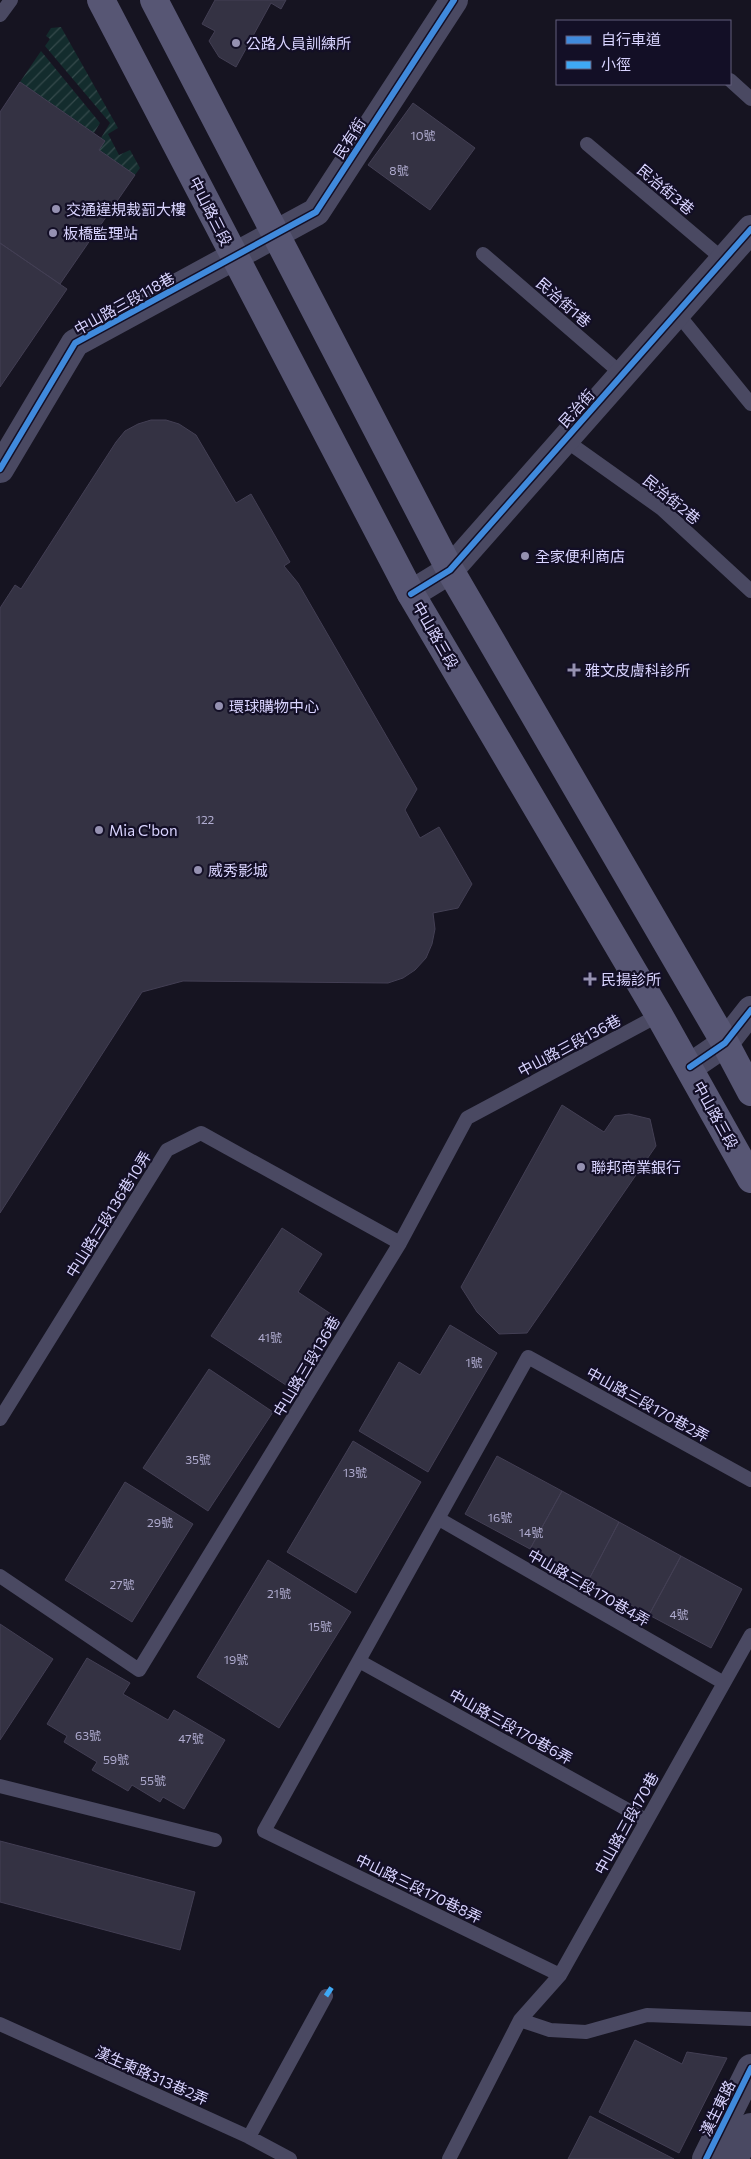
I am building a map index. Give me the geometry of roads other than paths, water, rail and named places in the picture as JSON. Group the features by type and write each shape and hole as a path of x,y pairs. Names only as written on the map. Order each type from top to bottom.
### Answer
{"main road":[{"name":"中山路三段","path":"101,0 412,594 690,1068 751,1179"},
{"path":"154,0 450,570 726,1043 751,1092"}],"street":[{"name":"民有街","path":"234,256 316,212 454,0"},
{"name":"民治街","path":"412,594 450,570 751,229"},
{"name":"中山路三段118巷","path":"0,469 75,343 234,256"},
{"path":"690,1068 726,1043 751,1010"},
{"name":"漢生東路","path":"706,2159 751,2068"},
{"path":"734,2159 751,2127"}],"lane":[{"path":"0,15 11,0"},
{"path":"731,81 751,99"},
{"name":"民治街3巷","path":"588,144 724,260"},
{"name":"民治街1巷","path":"483,254 623,375"},
{"path":"677,313 751,404"},
{"name":"民治街2巷","path":"565,440 662,509 751,591"},
{"name":"中山路三段136巷","path":"0,1576 139,1670 400,1243 467,1118 659,1015"},
{"name":"中山路三段136巷10弄","path":"0,1419 167,1150 201,1133 400,1243"},
{"name":"中山路三段170巷2弄","path":"438,1519 528,1356 751,1480"},
{"path":"359,1661 438,1519"},
{"name":"中山路三段170巷4弄","path":"438,1519 724,1683"},
{"name":"中山路三段170巷","path":"520,2020 560,1975 751,1635"},
{"name":"中山路三段170巷6弄","path":"359,1661 646,1820"},
{"name":"中山路三段170巷8弄","path":"359,1661 264,1831 560,1975"},
{"path":"0,1786 215,1840"},
{"path":"249,2137 326,1996"},
{"path":"449,2159 520,2020 550,2030 586,2032 647,2016 751,2018"},
{"name":"漢生東路313巷2弄","path":"0,2024 249,2137 290,2159"}],"place":[{"name":"公路人員訓練所","path":"236,43"},
{"name":"交通違規裁罰大樓","path":"56,209"},
{"name":"板橋監理站","path":"53,233"},
{"name":"全家便利商店","path":"525,556"},
{"name":"雅文皮膚科診所","path":"574,670"},
{"name":"環球購物中心","path":"219,706"},
{"name":"Mia C'bon","path":"99,830"},
{"name":"威秀影城","path":"198,870"},
{"name":"民揚診所","path":"590,979"},
{"name":"聯邦商業銀行","path":"581,1167"}]}
